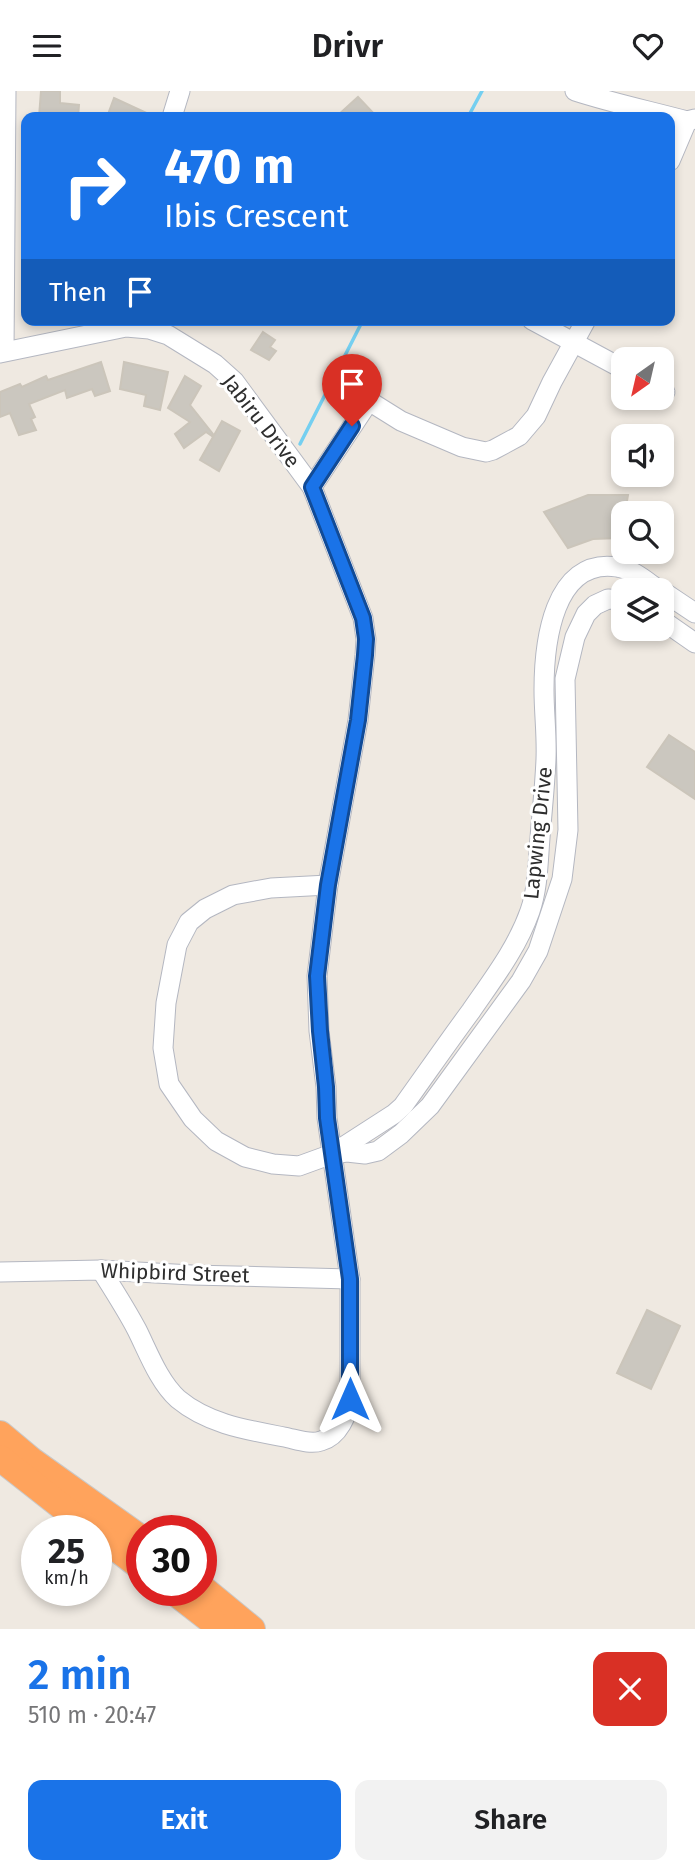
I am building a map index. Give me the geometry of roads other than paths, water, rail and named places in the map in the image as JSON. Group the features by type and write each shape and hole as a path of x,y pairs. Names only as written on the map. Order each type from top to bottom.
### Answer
{"highway":[{"path":"0,1434 126,1527"},
{"path":"0,1458 73,1515"},
{"path":"217,1600 252,1629"},
{"path":"192,1606 222,1629"}],"street":[{"path":"2,352 6,91"},
{"path":"174,112 180,91"},
{"path":"575,91 612,103 657,112"},
{"path":"675,151 691,120"},
{"path":"543,326 611,362"},
{"path":"312,487 369,401 401,421 462,447 486,452 504,445 519,436 536,416 583,326"},
{"name":"Jabiru Drive","path":"2,352 126,327 149,329 168,335 215,364 234,381 312,487 363,618 366,639 358,720 328,885 317,976 332,1154 350,1279 350,1399 342,1423 328,1438 315,1442 237,1428 215,1420 177,1398 152,1361 135,1327 100,1270"},
{"name":"Lapwing Drive","path":"332,1154 403,1106 506,962 530,911 536,888 546,757 546,653 553,619 567,587 586,570 617,567 641,578"},
{"path":"328,885 271,888 233,895 205,909 189,922 177,945 166,1003 163,1048 169,1084 193,1119 216,1142 246,1157 273,1164 299,1166 332,1154 378,1151 401,1134 430,1106 521,981 538,951 562,879 568,830 565,679 575,636 586,614 594,605 611,599"},
{"name":"Lapwing Drive","path":"674,600 695,613"},
{"path":"674,628 695,643"},
{"name":"Whipbird Street","path":"0,1272 100,1270 350,1279"}],"waterway":[{"path":"471,112 482,91"},
{"path":"300,444 360,326"}]}
